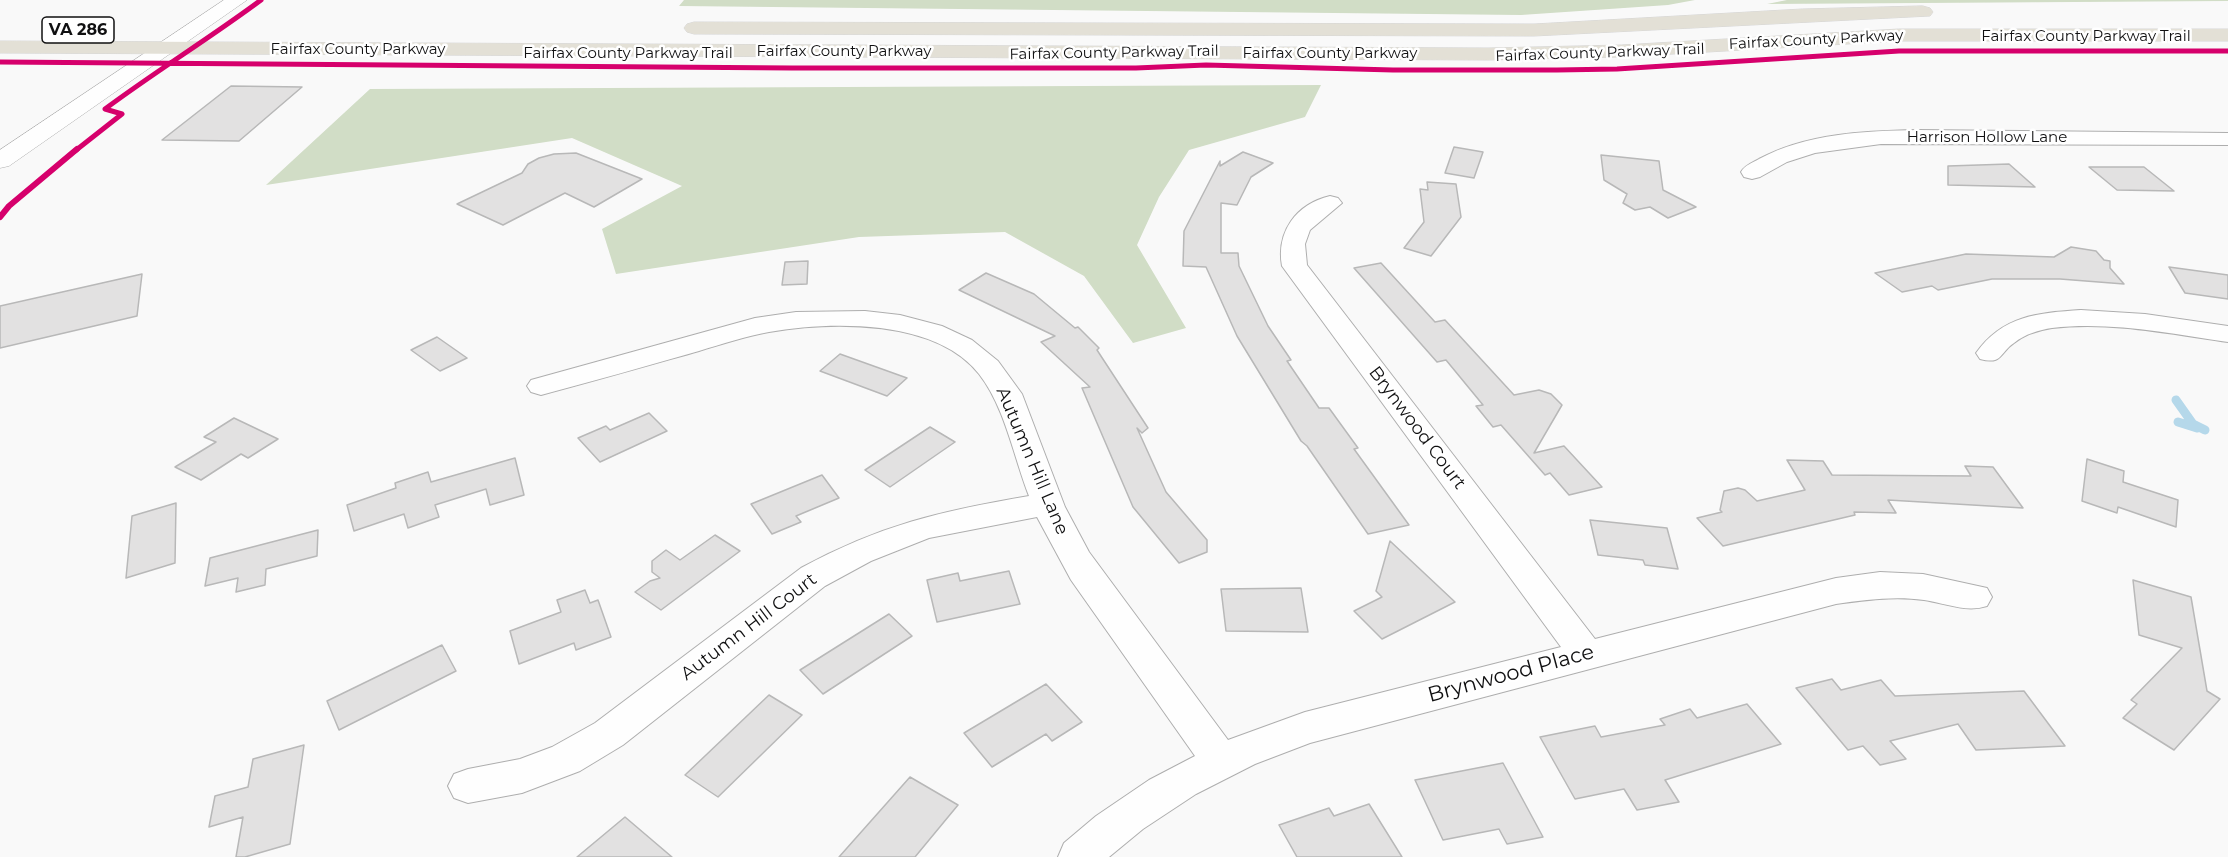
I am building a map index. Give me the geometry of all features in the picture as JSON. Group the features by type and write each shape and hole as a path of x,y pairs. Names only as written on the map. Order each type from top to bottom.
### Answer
{"highway":[{"name":"Fairfax County Parkway","path":"672,28 1523,30 1802,15 1948,12"},
{"name":"Fairfax County Parkway","path":"0,29 161,39 1488,54 1621,51 1899,35 2228,35"},
{"name":"Fairfax County Parkway","path":"194,30 507,30"},
{"name":"Fairfax County Parkway","path":"0,47 130,48 161,39"}],"street":[{"path":"0,161 93,96 161,39 194,30 237,0"},
{"path":"17,123 130,48"},
{"name":"Harrison Hollow Lane","path":"1752,171 1786,154 1815,146 1885,138 2228,139"},
{"name":"Brynwood Court","path":"1330,203 1315,211 1301,223 1293,237 1291,252 1295,266 1587,654"},
{"name":"Autumn Hill Lane","path":"541,386 765,324 831,316 904,324 932,332 959,346 994,374 1007,394 1047,504 1070,549 1221,761"},
{"path":"1990,353 2004,336 2024,326 2050,320 2082,318 2129,321 2228,334"},
{"name":"Autumn Hill Court","path":"468,786 522,776 566,759 609,734 813,577 847,558 890,539 927,528 1047,504"},
{"name":"Brynwood Place","path":"1079,857 1157,796 1221,761 1305,728 1836,591 1880,585 1923,587 1975,597"}],"green space":[{"path":"684,0 1695,0 1668,5 1521,15 679,6"},
{"path":"1787,0 2228,0 2228,1 1767,4"},
{"path":"1321,85 1305,117 1189,150 1159,197 1137,245 1186,328 1133,343 1084,276 1005,232 859,237 616,274 602,229 682,186 572,138 266,185 370,89"}],"building":[{"path":"231,86 302,87 239,141 162,140"},
{"path":"1454,147 1483,152 1474,178 1445,173"},
{"path":"1243,152 1273,163 1251,177 1237,205 1221,203 1221,253 1238,253 1239,266 1268,326 1291,360 1287,361 1319,408 1329,408 1358,448 1354,449 1409,525 1368,534 1307,446 1301,441 1237,336 1206,267 1183,266 1184,231 1220,161 1220,166"},
{"path":"576,153 642,179 594,207 565,193 503,225 457,204 522,173 528,164 539,158 554,154"},
{"path":"1601,155 1659,161 1663,190 1696,207 1668,218 1650,207 1635,210 1623,203 1627,194 1604,180"},
{"path":"2009,164 2035,187 1948,185 1948,166"},
{"path":"2089,167 2144,167 2174,191 2117,190"},
{"path":"1427,182 1456,184 1461,217 1431,256 1404,248 1424,222 1420,189 1428,190"},
{"path":"2071,247 2096,251 2104,260 2110,261 2110,268 2124,284 2060,279 1992,279 1938,290 1932,286 1902,292 1875,273 1966,254 2054,257"},
{"path":"808,261 807,284 782,285 785,262"},
{"path":"1381,263 1435,322 1445,320 1514,395 1539,390 1551,394 1562,405 1534,453 1564,446 1602,487 1569,495 1550,473 1545,475 1501,425 1493,427 1476,406 1483,405 1446,360 1437,362 1354,268"},
{"path":"2169,267 2228,275 2228,299 2185,293"},
{"path":"986,273 1034,294 1075,328 1078,327 1099,348 1097,350 1148,428 1142,433 1137,428 1166,492 1207,540 1207,552 1179,563 1133,507 1082,388 1090,387 1041,342 1055,336 959,290"},
{"path":"142,274 137,316 0,348 0,306"},
{"path":"437,337 467,358 440,371 411,350"},
{"path":"840,354 907,378 887,396 820,371"},
{"path":"649,413 667,431 600,462 578,438 606,426 610,430"},
{"path":"234,418 278,439 248,458 241,454 201,480 175,467 216,442 204,437"},
{"path":"930,427 955,442 890,487 865,470"},
{"path":"515,458 524,495 490,505 486,489 435,505 439,517 408,528 404,514 354,531 347,505 396,488 395,483 428,472 431,482"},
{"path":"2087,459 2124,471 2123,482 2178,500 2176,527 2118,507 2117,513 2082,501"},
{"path":"1787,460 1823,461 1832,475 1971,476 1965,466 1993,467 2023,508 1888,500 1896,513 1854,512 1855,515 1723,546 1697,518 1722,512 1720,510 1724,491 1738,488 1745,490 1757,501 1805,490"},
{"path":"822,475 839,498 796,516 801,522 772,534 751,504"},
{"path":"176,503 175,563 126,578 132,516"},
{"path":"1590,520 1667,528 1678,569 1645,565 1643,560 1598,555"},
{"path":"318,530 317,556 266,569 265,585 236,592 238,578 205,586 210,558"},
{"path":"715,535 740,551 661,610 635,592 650,581 660,578 652,572 652,561 666,550 680,560"},
{"path":"1390,541 1455,602 1382,639 1354,611 1382,597 1376,591"},
{"path":"1009,571 1020,604 937,622 927,580 958,573 960,581"},
{"path":"2133,580 2191,597 2207,691 2220,699 2174,750 2123,718 2137,704 2131,700 2182,648 2139,635"},
{"path":"1301,588 1308,632 1226,631 1221,589"},
{"path":"585,590 590,603 598,600 611,637 576,650 574,643 519,664 510,631 561,612 557,600"},
{"path":"889,614 912,636 823,694 800,670"},
{"path":"442,645 456,671 339,730 327,701"},
{"path":"1832,679 1841,690 1881,680 1895,696 2024,691 2065,746 1976,750 1958,724 1890,741 1906,759 1880,765 1863,746 1848,750 1796,688"},
{"path":"1046,684 1082,722 1052,741 1046,734 992,767 964,733"},
{"path":"769,695 802,715 718,797 685,775"},
{"path":"1747,704 1781,744 1665,780 1679,802 1637,810 1624,789 1575,799 1540,737 1595,726 1601,737 1665,725 1660,719 1690,709 1697,718"},
{"path":"304,745 290,844 245,857 236,857 243,817 209,827 215,796 248,787 253,759"},
{"path":"1503,763 1543,837 1507,844 1499,829 1443,840 1415,780"},
{"path":"910,777 958,805 915,857 839,857"},
{"path":"1369,804 1402,857 1297,857 1279,825 1329,808 1334,816"},
{"path":"625,817 672,857 577,857"}],"waterway":[{"path":"2176,400 2193,424 2205,430"},
{"path":"2178,422 2197,428"}],"cycle path":[{"path":"0,217 9,206 122,114 105,109 163,66 221,30 261,0"},
{"name":"Fairfax County Parkway Trail","path":"0,62 792,68 1136,68 1206,65 1393,70 1557,70 1617,69 1899,51 2228,51"}]}
